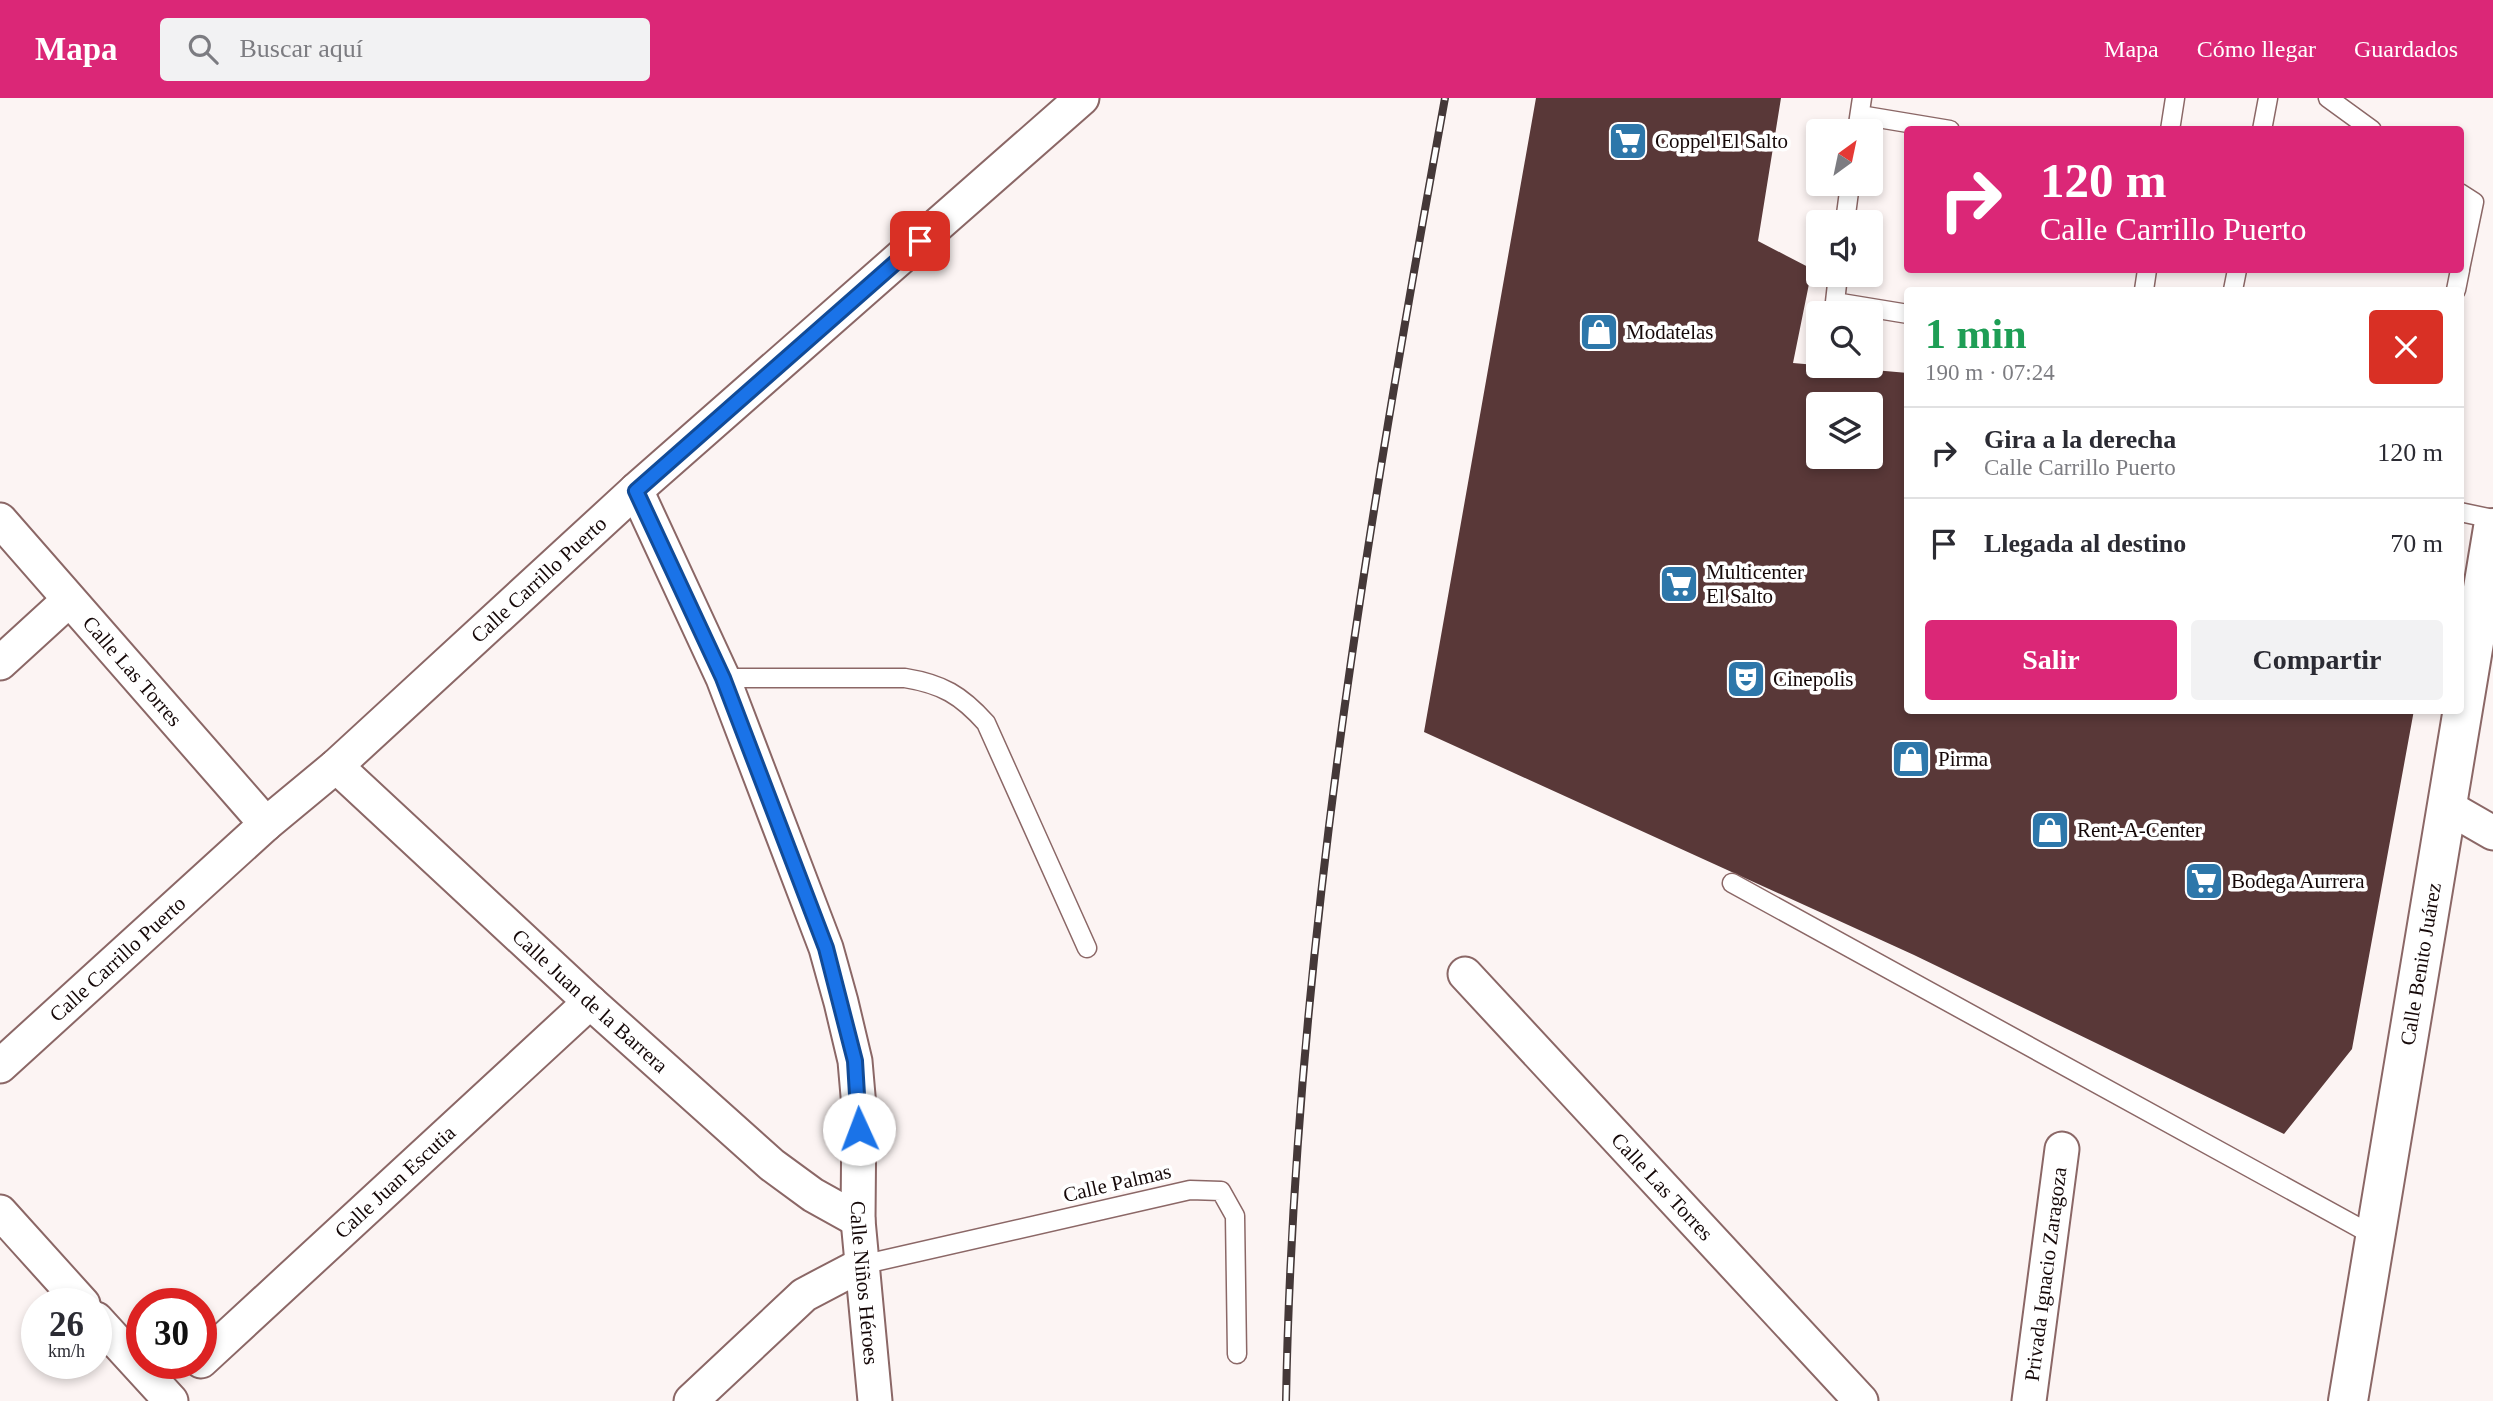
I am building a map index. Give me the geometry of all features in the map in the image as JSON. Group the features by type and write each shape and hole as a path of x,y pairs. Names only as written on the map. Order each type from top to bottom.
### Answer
{"street":[{"name":"Calle Carrillo Puerto","path":"0,1066 266,824 336,766 636,491 1082,98"},
{"name":"Calle Niños Héroes","path":"636,491 723,678 826,948 841,1002 855,1061 859,1107 858,1220 875,1401"},
{"name":"Calle Las Torres","path":"0,520 266,824"},
{"name":"Calle Benito Juárez","path":"2464,700 2493,528"},
{"path":"0,663 69,600"},
{"name":"Calle Benito Juárez","path":"2348,1401 2462,714"},
{"name":"Calle Juan de la Barrera","path":"336,766 590,1002 772,1165 813,1195 858,1220"},
{"path":"2446,806 2493,833"},
{"name":"Calle Las Torres","path":"1465,974 1861,1401"},
{"name":"Calle Juan Escutia","path":"217,1346 590,1002"},
{"name":"Privada Ignacio Zaragoza","path":"2029,1401 2062,1149"},
{"path":"0,1212 69,1288"},
{"path":"691,1401 804,1295 862,1265"},
{"path":"112,1338 164,1399"},
{"name":"Calle Juan Escutia","path":"164,1399 183,1379"}],"lane":[{"path":"2171,126 2175,98"},
{"path":"2263,126 2267,98"},
{"path":"2328,98 2366,126"},
{"path":"1860,115 1926,126"},
{"path":"2464,196 2474,202 2464,250"},
{"path":"1837,287 1835,302 1904,313"},
{"path":"2464,513 2493,519"},
{"path":"723,678 905,678 928,682 951,691 971,706 986,723 1087,948"},
{"path":"1732,883 2375,1237"},
{"name":"Calle Palmas","path":"862,1265 1190,1190 1221,1191 1235,1216 1237,1354"}],"building":[{"name":"Multicenter El Salto","path":"1536,98 1781,98 1758,241 1806,266 1806,287 1808,287 1793,363 1806,364 1806,378 1883,378 1883,371 1904,373 1904,714 2413,714 2352,1049 2284,1134 1914,955 1424,732"}],"railway":[{"path":"1286,1401 1292,1237 1303,1073 1319,909 1339,746 1388,422 1445,98"}],"place":[{"name":"Coppel El Salto","path":"1628,141"},
{"name":"Modatelas","path":"1599,332"},
{"name":"Multicenter El Salto","path":"1679,584"},
{"name":"Cinepolis","path":"1746,679"},
{"name":"Pirma","path":"1911,759"},
{"name":"Rent-A-Center","path":"2050,830"},
{"name":"Bodega Aurrera","path":"2204,881"}],"route":[{"path":"859,1129 855,1061 826,948 723,678 636,491 920,241"}]}
